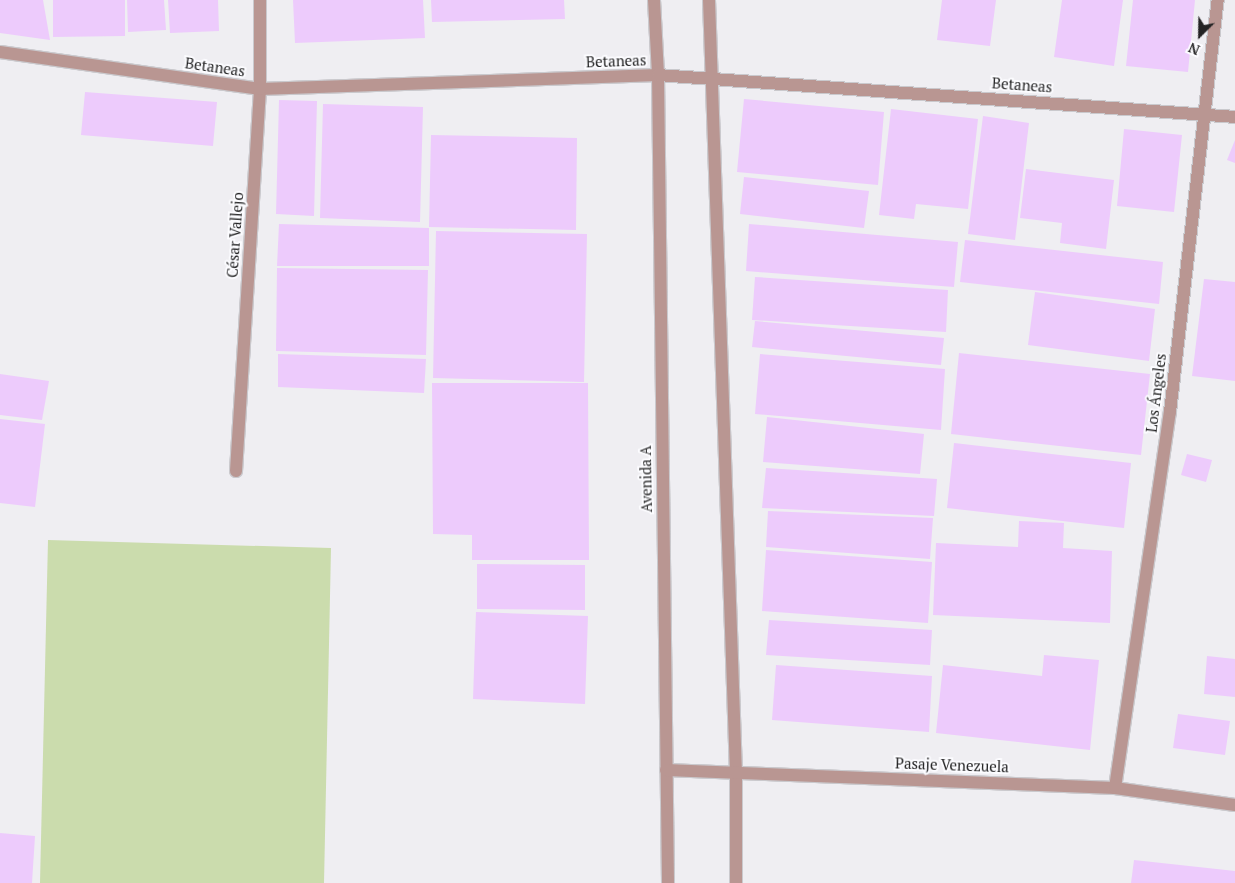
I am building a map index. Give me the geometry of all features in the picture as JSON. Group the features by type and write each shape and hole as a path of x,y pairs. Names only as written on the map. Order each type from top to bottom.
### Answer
{"street":[{"name":"César Vallejo","path":"236,471 260,90 260,0"},
{"name":"Avenida A","path":"654,0 658,75 668,883"},
{"path":"709,0 736,772 736,883"},
{"name":"Los Ángeles","path":"1115,788 1170,412 1202,114 1218,0"},
{"name":"Betaneas","path":"0,52 260,90 658,75 1235,117"},
{"name":"Pasaje Venezuela","path":"666,770 1115,788 1235,805"}],"green space":[{"path":"48,540 331,548 324,883 40,883"}],"building":[{"path":"0,0 43,0 50,40 0,33"},
{"path":"53,0 125,0 125,36 53,37"},
{"path":"127,0 164,0 166,30 128,32"},
{"path":"168,0 218,0 219,31 170,33"},
{"path":"293,0 423,0 425,38 295,43"},
{"path":"431,0 564,0 565,19 432,22"},
{"path":"942,0 996,0 990,46 937,40"},
{"path":"1062,0 1123,0 1114,66 1054,57"},
{"path":"1133,0 1195,0 1188,72 1126,66"},
{"path":"85,92 217,102 213,146 81,135"},
{"path":"744,99 884,112 878,185 737,172"},
{"path":"279,100 317,101 314,216 276,214"},
{"path":"323,104 423,107 420,222 320,218"},
{"path":"891,109 978,119 968,209 916,204 914,219 879,215"},
{"path":"983,116 1029,123 1015,240 968,234"},
{"path":"1124,129 1182,135 1174,212 1117,206"},
{"path":"431,135 577,138 576,230 429,227"},
{"path":"1235,140 1235,163 1227,160"},
{"path":"1026,169 1114,180 1106,249 1060,243 1062,223 1020,218"},
{"path":"744,177 869,191 864,228 740,214"},
{"path":"279,224 429,228 429,266 277,266"},
{"path":"749,224 958,242 954,287 746,271"},
{"path":"436,231 587,234 584,382 433,378"},
{"path":"965,240 1163,262 1159,304 960,282"},
{"path":"277,268 428,270 426,355 276,351"},
{"path":"755,277 948,290 946,332 752,320"},
{"path":"1204,279 1235,282 1235,381 1192,376"},
{"path":"1035,292 1155,309 1149,361 1028,345"},
{"path":"755,321 944,338 941,365 752,347"},
{"path":"959,353 1150,374 1141,455 951,434"},
{"path":"278,354 426,359 424,393 278,387"},
{"path":"760,354 945,369 941,430 755,414"},
{"path":"0,374 49,381 42,420 0,415"},
{"path":"432,383 588,383 589,560 472,560 472,535 433,534"},
{"path":"767,417 924,434 920,474 763,462"},
{"path":"0,419 45,424 35,507 0,503"},
{"path":"954,443 1131,463 1124,528 947,508"},
{"path":"1187,454 1212,460 1206,482 1181,475"},
{"path":"766,468 937,479 934,516 762,508"},
{"path":"768,511 933,518 930,559 766,547"},
{"path":"1019,521 1064,523 1063,548 1112,551 1110,623 933,615 936,543 1018,547"},
{"path":"766,550 932,562 928,623 762,611"},
{"path":"477,564 585,565 585,610 477,609"},
{"path":"476,612 588,616 585,704 473,699"},
{"path":"769,620 932,630 930,665 766,655"},
{"path":"1044,655 1099,660 1090,750 936,733 943,665 1042,676"},
{"path":"1207,656 1235,659 1235,697 1204,694"},
{"path":"776,665 932,676 929,732 772,720"},
{"path":"1178,714 1230,721 1225,755 1173,748"},
{"path":"0,833 35,836 32,883 0,883"},
{"path":"1134,860 1235,871 1235,883 1131,883"}]}
